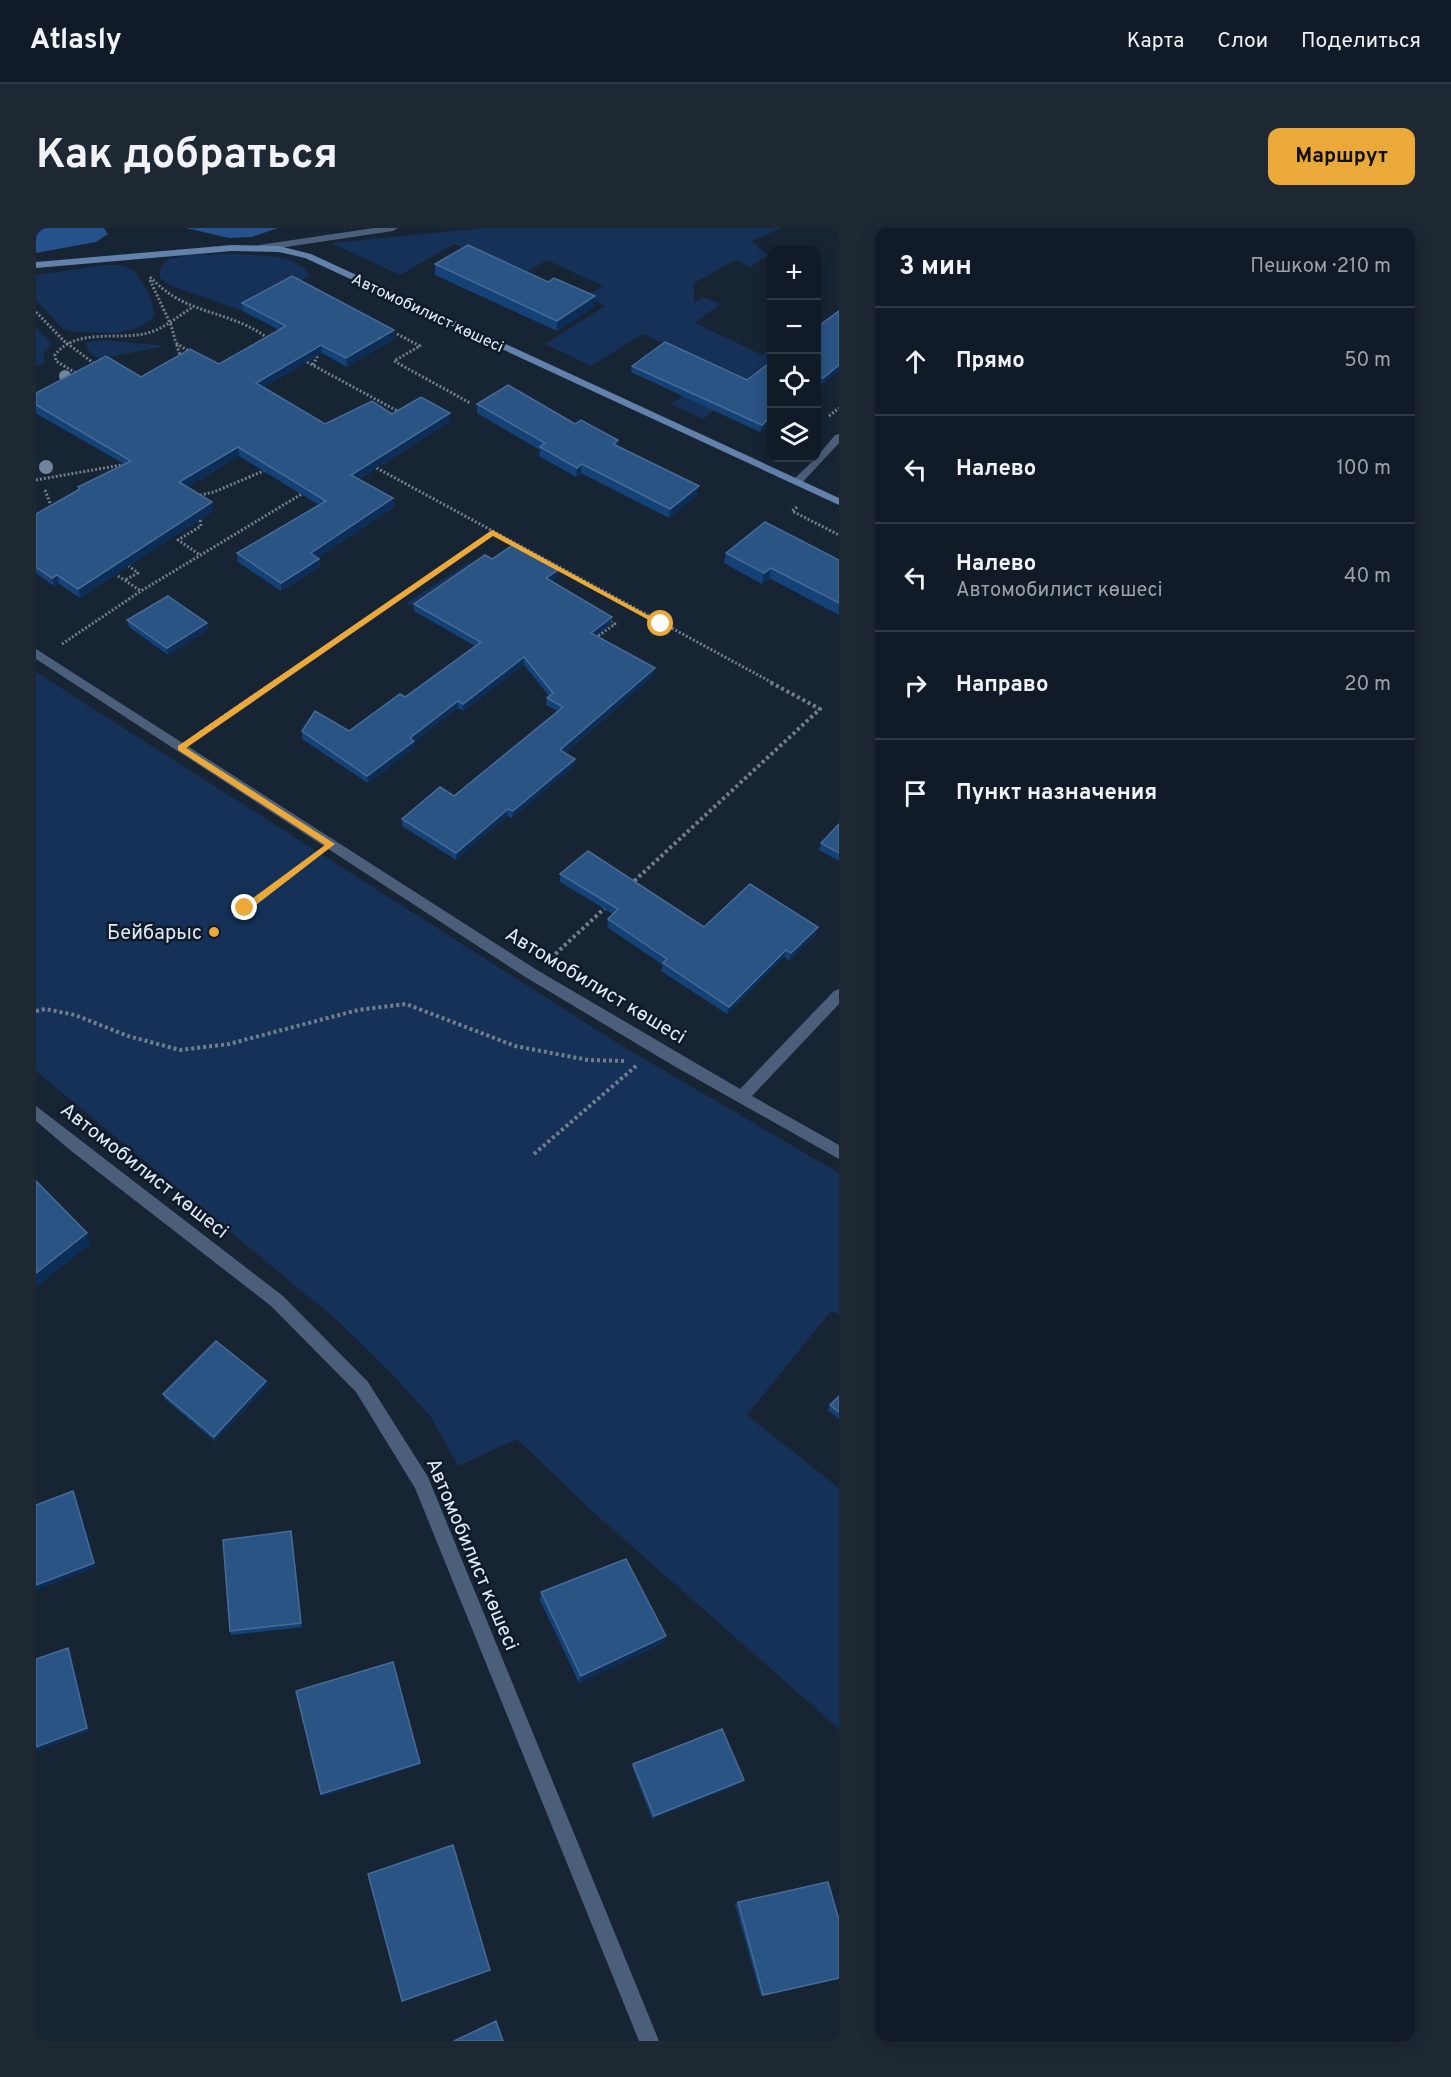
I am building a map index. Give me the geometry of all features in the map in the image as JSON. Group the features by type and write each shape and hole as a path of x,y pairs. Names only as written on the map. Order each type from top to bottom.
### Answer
{"street":[{"path":"259,248 393,228"},
{"name":"Автомобилист көшесі","path":"36,265 138,255 259,248 279,249 308,256 839,502"},
{"path":"797,482 839,437"},
{"name":"Автомобилист көшесі","path":"38,655 532,974 839,1153"},
{"path":"742,1097 839,995"},
{"name":"Автомобилист көшесі","path":"36,1112 75,1146 277,1300 362,1387 422,1483 649,2041"}],"path":[{"path":"138,255 171,325 183,362"},
{"path":"145,268 160,289 172,297 193,307 234,316 261,331 273,342"},
{"path":"82,377 56,361 57,351 68,344 95,337 145,334 171,325 193,307"},
{"path":"36,312 68,344 101,368"},
{"path":"433,314 397,334 420,346 394,361 470,403"},
{"path":"176,343 194,354"},
{"path":"308,350 318,355 313,365"},
{"path":"307,362 405,415"},
{"path":"36,480 133,463"},
{"path":"370,464 492,533 820,709 623,891"},
{"path":"121,465 130,471"},
{"path":"194,496 214,492 276,465"},
{"path":"38,655 310,489"},
{"path":"45,490 56,518"},
{"path":"200,519 201,526 178,540 200,555"},
{"path":"180,748 492,533"},
{"path":"120,561 138,573 125,580"},
{"path":"118,576 141,591"},
{"path":"587,645 615,624 604,618"},
{"path":"234,917 331,844"},
{"path":"532,974 615,899"},
{"path":"36,1011 45,1009 75,1015 128,1036 180,1050 230,1044 358,1010 406,1004 515,1046 588,1060 642,1062 534,1154"}],"shaded area":[{"path":"36,228 104,228 108,234 96,242 36,253"},
{"path":"186,228 278,228 252,237 229,238"},
{"path":"483,228 782,228 751,241 767,256 750,267 736,260 694,283 694,303 703,297 720,304 695,323 762,355 767,351 767,370 703,419 671,404 720,371 643,334 591,366 545,344 605,306 586,296 603,286 547,260 520,276 454,244 400,275 331,243"},
{"path":"241,254 289,260 297,263 310,276 243,311 169,285 160,278 160,269 166,260 187,255"},
{"path":"106,265 124,266 137,275 151,300 154,317 138,328 117,333 74,332 63,329 36,300 36,275"},
{"path":"36,327 52,344 44,354 44,364 36,366"},
{"path":"103,340 166,346 99,359 90,353 85,342"},
{"path":"470,562 480,568 411,606 406,603"},
{"path":"36,672 622,1046 839,1173 839,1315 831,1311 747,1415 839,1488 839,1729 592,1511 517,1439 458,1466 431,1417 392,1374 338,1321 36,1071"}],"building":[{"path":"468,245 548,282 554,278 595,296 557,321 435,264"},
{"path":"292,276 394,330 346,358 321,345 256,383 325,424 372,401 392,414 421,397 450,413 351,475 393,498 311,553 319,559 281,583 237,553 326,501 238,447 179,482 212,502 78,589 57,575 52,578 36,567 36,514 80,489 78,487 131,461 36,405 36,393 106,356 141,377 190,349 219,364 286,326 242,303"},
{"path":"839,311 839,365 823,378 821,377 821,324"},
{"path":"665,342 747,380 767,365 767,420 762,425 632,366"},
{"path":"508,385 575,424 581,420 618,440 613,444 699,486 670,509 582,464 577,468 540,447 545,443 477,404"},
{"path":"765,522 839,560 839,603 771,568 764,573 726,553"},
{"path":"513,545 558,570 546,578 612,617 591,633 655,668 560,750 575,759 513,811 508,809 456,853 402,819 440,787 454,796 563,707 547,698 553,693 524,657 463,704 458,701 410,738 414,741 367,776 302,731 315,711 349,731 400,694 405,697 481,642 414,604 485,555 492,559"},
{"path":"168,596 207,623 167,648 127,620"},
{"path":"839,824 839,853 821,843"},
{"path":"588,851 704,927 750,884 818,927 791,953 786,950 729,1007 663,963 667,959 608,919 618,909 560,874"},
{"path":"36,1181 87,1233 36,1273"},
{"path":"216,1341 266,1381 214,1437 163,1394"},
{"path":"839,1396 839,1412 830,1405"},
{"path":"73,1491 94,1563 36,1585 36,1505"},
{"path":"291,1531 301,1623 230,1631 223,1540"},
{"path":"626,1559 666,1636 581,1676 541,1592"},
{"path":"68,1648 87,1728 36,1747 36,1659"},
{"path":"393,1662 420,1763 321,1794 296,1691"},
{"path":"722,1729 744,1780 654,1816 633,1764"},
{"path":"453,1845 490,1970 402,2001 368,1874"},
{"path":"828,1882 839,1920 839,1978 763,1995 738,1902"},
{"path":"496,2021 503,2041 454,2041"}],"place":[{"name":"Бейбарыс","path":"214,932"}],"route":[{"path":"245,908 331,844 180,748 492,533 661,624"}]}
